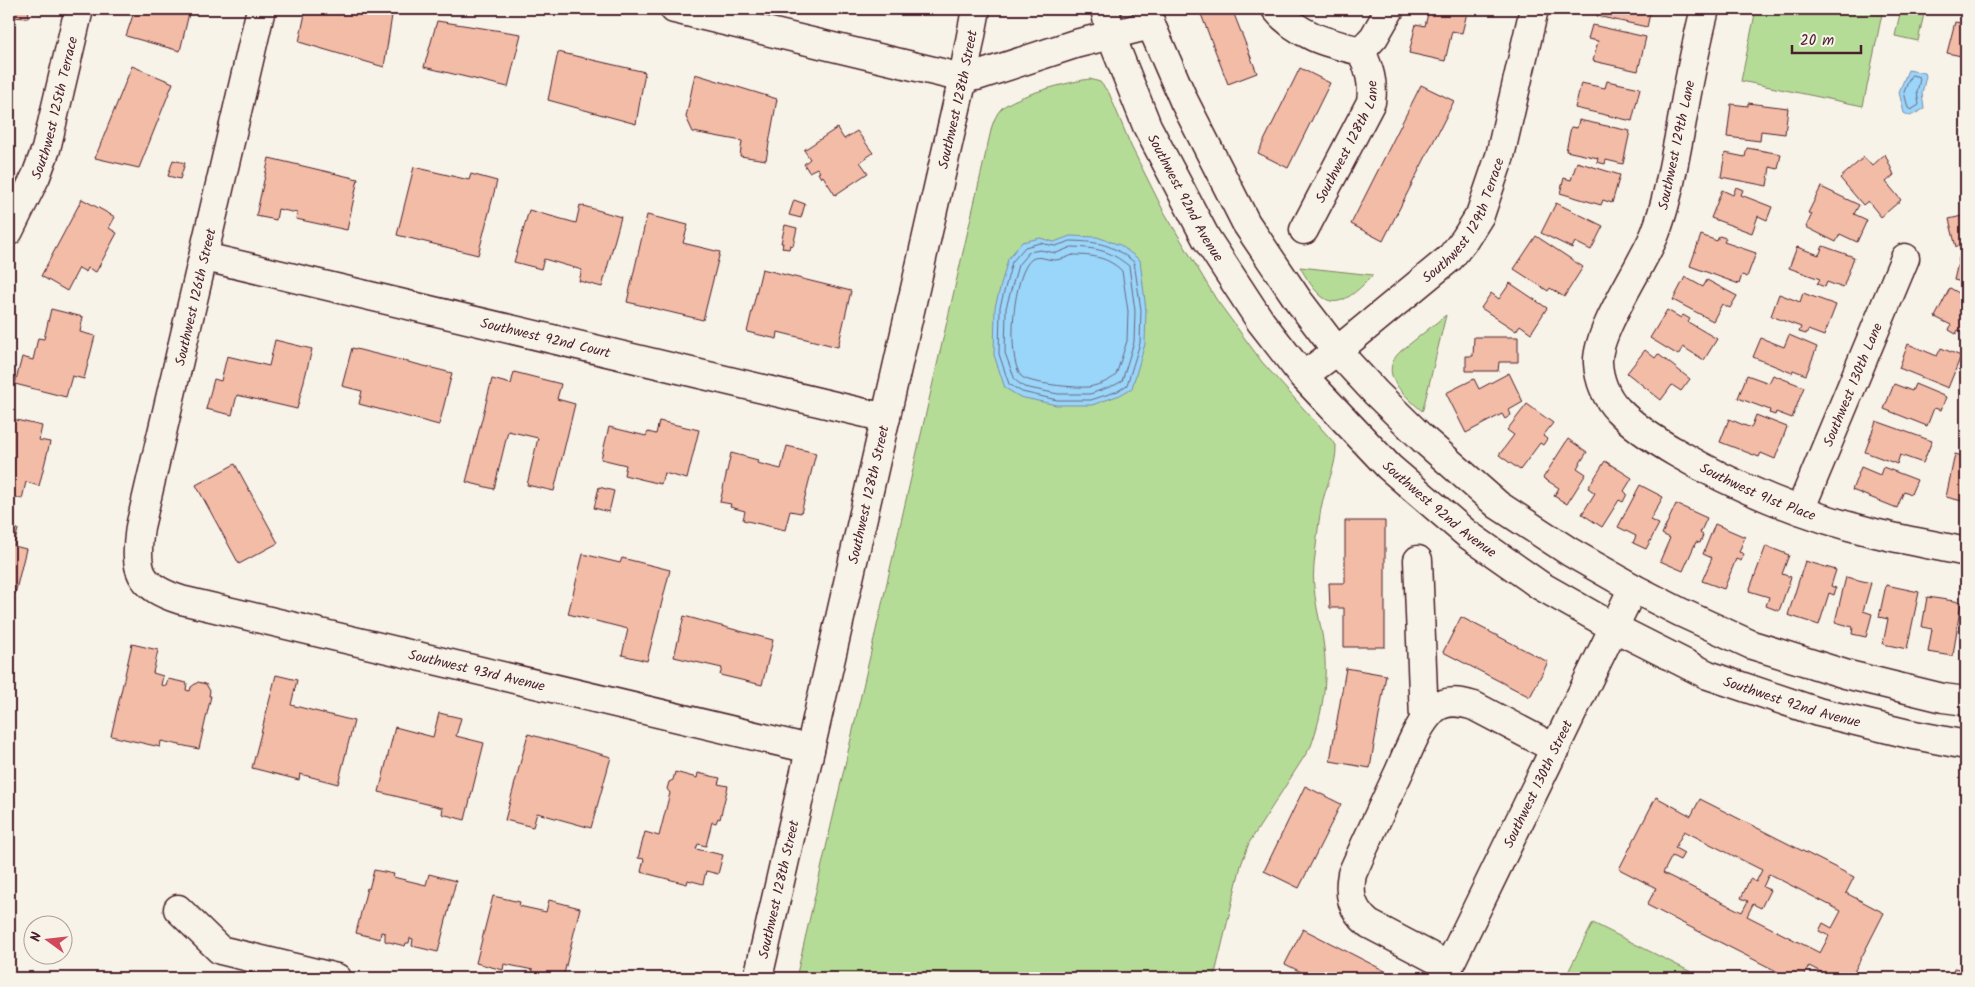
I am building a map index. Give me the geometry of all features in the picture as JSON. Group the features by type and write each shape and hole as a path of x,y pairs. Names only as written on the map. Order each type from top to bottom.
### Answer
{"street":[{"name":"Southwest 125th Terrace","path":"11,221 36,176 46,149 79,9"},
{"name":"Southwest 126th Street","path":"147,584 142,575 138,555 140,527 205,257 261,9"},
{"path":"674,9 963,78 977,76 1075,44 1111,36 1149,17 1184,101 1246,223 1298,300 1337,351 1376,394 1423,439 1498,505 1570,552 1680,612 1752,645 1845,674 1943,698 1966,701 1963,744"},
{"name":"Southwest 128th Street","path":"758,978 963,78 976,9"},
{"path":"1105,9 1111,36"},
{"path":"1276,9 1307,35 1327,43 1361,51 1374,37 1390,9"},
{"name":"Southwest 129th Terrace","path":"1303,376 1337,351 1450,258 1480,215 1500,156 1534,9"},
{"name":"Southwest 129th Lane","path":"1598,360 1606,330 1648,249 1659,222 1671,178 1696,46 1705,9"},
{"name":"Southwest 92nd Avenue","path":"1111,36 1147,126 1206,238 1261,322 1303,376 1389,467 1467,534 1541,586 1615,628 1708,675 1809,709 1908,734 1963,744"},
{"name":"Southwest 128th Lane","path":"1304,230 1371,102 1372,78 1361,51"},
{"name":"Southwest 92nd Court","path":"205,257 886,418"},
{"name":"Southwest 130th Lane","path":"1800,510 1905,258"},
{"name":"Southwest 91st Place","path":"1598,360 1601,382 1612,403 1635,426 1662,444 1709,470 1771,499 1800,510 1870,532 1966,552"},
{"path":"1418,560 1424,720"},
{"name":"Southwest 93rd Avenue","path":"147,584 165,595 181,600 810,749"},
{"name":"Southwest 130th Street","path":"1446,972 1633,588"},
{"path":"1446,972 1368,924 1359,916 1351,901 1350,894 1352,874 1424,720 1435,708 1447,702 1461,702 1474,706 1556,749"},
{"path":"178,909 220,950 338,978"}],"green space":[{"path":"1756,9 1883,9 1863,106 1741,81"},
{"path":"1901,9 1925,9 1918,41 1895,36"},
{"path":"1090,79 1100,82 1109,93 1131,146 1163,210 1216,299 1262,362 1336,445 1335,461 1321,508 1313,576 1325,660 1325,685 1315,734 1311,746 1249,843 1241,865 1214,978 796,978 992,126 1001,109 1017,99 1057,86"},
{"path":"1300,267 1373,275 1350,296 1333,301 1325,299 1317,292"},
{"path":"1446,315 1422,411 1401,391 1392,376 1391,368 1401,351"},
{"path":"1593,923 1703,978 1565,978"}],"water":[{"path":"1908,70 1925,73 1926,76 1922,93 1924,109 1910,116 1904,113 1899,92"},
{"path":"1070,236 1097,237 1120,245 1140,260 1146,310 1145,344 1132,388 1120,395 1092,405 1056,405 1020,397 1005,388 994,355 995,307 1008,259 1022,242 1040,238 1054,242"}],"building":[{"path":"9,9 29,9 28,18 9,17"},
{"path":"135,9 190,9 180,51 126,36"},
{"path":"306,9 393,9 384,67 299,42"},
{"path":"873,9 898,9 897,14"},
{"path":"1199,9 1232,9 1257,73 1228,84"},
{"path":"1429,9 1468,9 1462,33 1452,31 1445,61 1409,53 1416,24 1425,26"},
{"path":"1599,9 1651,9 1647,27 1597,16"},
{"path":"437,21 521,34 508,87 424,67"},
{"path":"1955,22 1966,24 1966,57 1947,53"},
{"path":"1592,25 1646,37 1638,71 1593,61 1598,41 1588,39"},
{"path":"558,52 645,72 636,124 548,100"},
{"path":"132,66 173,83 139,168 95,158"},
{"path":"1300,68 1330,83 1288,168 1258,153"},
{"path":"695,74 777,99 766,160 740,156 742,141 693,132 686,117"},
{"path":"1607,81 1640,88 1632,121 1575,108 1581,83 1605,88"},
{"path":"1421,85 1454,101 1383,241 1351,224"},
{"path":"1748,103 1788,108 1785,134 1761,131 1760,141 1727,137 1731,104 1748,106"},
{"path":"1579,120 1630,131 1623,164 1606,160 1605,164 1597,162 1598,158 1566,151 1571,127 1577,128"},
{"path":"837,128 844,139 857,131 873,153 860,162 868,173 835,195 823,176 821,178 817,168 809,172 804,164 810,159 804,150"},
{"path":"1747,148 1781,154 1778,169 1770,167 1767,186 1721,177 1725,153 1745,157"},
{"path":"1885,154 1894,175 1886,182 1901,200 1881,217 1868,201 1863,205 1840,178 1864,157 1872,166"},
{"path":"269,158 358,179 347,230 296,219 297,213 278,209 276,220 256,216"},
{"path":"173,160 185,163 180,179 168,176"},
{"path":"1577,162 1620,175 1612,203 1603,200 1601,205 1560,193 1564,178 1571,180"},
{"path":"414,167 469,180 471,174 497,181 478,255 397,235"},
{"path":"1736,187 1743,190 1741,195 1772,207 1767,220 1758,216 1752,233 1711,218 1722,190 1733,195"},
{"path":"1821,187 1859,205 1854,214 1867,220 1857,242 1840,234 1836,242 1806,227 1812,214 1808,213"},
{"path":"82,199 115,217 109,228 117,233 96,272 88,268 86,272 79,268 67,291 41,276"},
{"path":"794,200 805,204 801,218 789,215"},
{"path":"1556,203 1603,226 1591,250 1575,242 1572,248 1541,233"},
{"path":"580,205 621,217 602,287 579,281 582,270 544,259 541,269 514,262 529,210 576,223"},
{"path":"647,215 688,225 683,243 720,252 703,320 627,302"},
{"path":"1966,215 1966,245 1956,247 1949,219"},
{"path":"785,225 797,228 793,246 790,245 789,249 782,248 783,243 781,243"},
{"path":"1701,235 1717,241 1719,236 1726,238 1724,242 1756,253 1747,277 1742,275 1739,284 1690,266"},
{"path":"1536,236 1583,267 1564,297 1550,288 1548,291 1514,269"},
{"path":"1823,246 1854,257 1843,288 1827,282 1825,287 1817,284 1820,279 1789,268 1797,247 1819,255"},
{"path":"1960,254 1966,255 1966,283 1954,280"},
{"path":"762,269 851,291 838,347 778,332 777,339 747,332"},
{"path":"1685,277 1703,287 1707,280 1737,296 1730,308 1722,304 1713,321 1673,300"},
{"path":"1510,283 1547,308 1531,333 1520,325 1516,331 1481,308 1491,293 1499,299"},
{"path":"1950,288 1966,297 1966,334 1958,330 1956,334 1949,330 1951,325 1935,317"},
{"path":"1803,293 1836,305 1824,336 1808,330 1806,334 1799,332 1801,327 1771,316 1779,294 1800,302"},
{"path":"51,309 83,317 80,332 95,336 84,379 72,376 66,397 15,384 22,357 33,360 38,338 44,339"},
{"path":"1667,310 1681,318 1683,315 1690,319 1688,322 1717,339 1704,360 1683,347 1678,355 1650,338"},
{"path":"1789,335 1817,347 1806,375 1793,370 1792,373 1753,357 1761,338 1784,347"},
{"path":"1474,337 1518,337 1518,362 1499,362 1498,371 1466,371 1466,356 1473,356"},
{"path":"275,340 312,349 297,409 237,395 232,415 206,409 214,379 221,381 227,356 269,366"},
{"path":"1908,344 1937,356 1941,348 1961,356 1948,388 1899,368"},
{"path":"352,348 452,373 439,425 359,404 362,391 342,386"},
{"path":"1645,350 1655,358 1658,354 1690,379 1681,391 1672,385 1661,400 1627,373"},
{"path":"514,372 561,384 557,399 575,404 554,491 527,485 538,438 508,431 494,489 466,482 492,379 511,384"},
{"path":"1509,373 1523,402 1509,410 1511,415 1505,419 1502,414 1466,433 1446,393 1474,379 1479,389"},
{"path":"1747,375 1769,383 1773,375 1804,387 1792,418 1776,412 1775,415 1769,413 1770,410 1738,398"},
{"path":"1894,384 1912,391 1915,384 1946,397 1941,410 1934,408 1927,426 1884,409"},
{"path":"1527,404 1553,423 1543,436 1547,439 1543,445 1540,443 1520,470 1499,455 1514,435 1507,430"},
{"path":"1756,415 1787,427 1775,459 1761,453 1759,457 1720,442 1729,419 1751,428"},
{"path":"12,419 42,426 39,440 50,442 39,486 26,482 22,499 9,495 9,432"},
{"path":"659,421 699,430 687,479 664,473 661,484 624,475 626,465 601,459 609,427 646,436 648,432 656,434"},
{"path":"1876,421 1932,441 1923,463 1900,455 1897,464 1865,452"},
{"path":"1568,439 1587,452 1577,468 1586,474 1567,504 1554,496 1559,488 1543,478"},
{"path":"787,446 816,453 801,513 790,511 785,530 743,520 745,511 730,507 731,504 720,502 731,453 758,460 757,463 781,469"},
{"path":"1955,454 1966,457 1966,502 1946,497"},
{"path":"1605,461 1632,478 1624,491 1627,494 1623,502 1619,500 1602,527 1582,514 1595,493 1588,488"},
{"path":"235,464 278,543 239,564 196,485"},
{"path":"1861,467 1880,475 1883,467 1917,480 1911,494 1904,491 1897,508 1852,490"},
{"path":"1640,485 1663,497 1650,520 1659,524 1646,549 1633,543 1636,536 1618,527"},
{"path":"599,487 614,491 609,512 594,508"},
{"path":"1676,504 1707,518 1700,533 1703,535 1700,543 1696,542 1683,571 1660,561 1670,538 1662,534"},
{"path":"1345,521 1385,521 1385,647 1344,647 1344,608 1330,608 1329,583 1345,583"},
{"path":"1715,524 1745,537 1739,552 1744,554 1741,561 1736,559 1724,589 1702,581 1712,558 1703,554"},
{"path":"9,527 18,529 14,546 26,549 15,594 9,593"},
{"path":"1766,546 1789,555 1782,574 1791,577 1779,611 1766,606 1769,597 1749,591"},
{"path":"583,554 620,563 622,558 670,570 647,661 622,655 628,629 568,614"},
{"path":"1805,561 1836,570 1831,586 1836,588 1834,595 1829,593 1819,625 1788,615"},
{"path":"1846,577 1871,583 1863,611 1872,614 1866,637 1852,634 1853,627 1835,622"},
{"path":"1886,585 1919,592 1907,649 1883,644 1888,619 1879,617"},
{"path":"1927,597 1961,602 1953,656 1928,652 1932,629 1922,627"},
{"path":"684,616 773,640 762,685 720,675 722,668 674,657"},
{"path":"1461,617 1548,662 1530,697 1443,652"},
{"path":"132,644 158,650 153,673 163,676 161,685 166,686 168,679 187,683 186,690 190,691 191,687 198,682 206,684 210,691 209,696 211,696 199,749 161,741 160,747 111,736"},
{"path":"1346,668 1386,675 1370,768 1330,761"},
{"path":"276,675 297,680 291,705 354,721 338,784 300,774 299,780 252,768"},
{"path":"439,713 461,718 456,736 484,743 465,820 442,814 443,808 379,792 395,727 433,737"},
{"path":"528,734 611,757 591,828 537,813 533,827 505,820"},
{"path":"675,772 697,778 698,773 720,778 718,784 728,786 720,819 718,818 716,823 712,822 706,846 698,844 696,849 723,855 718,874 706,871 703,884 688,880 687,884 641,872 644,859 638,858 645,832 659,836 670,793 667,789 669,782 673,780"},
{"path":"1305,786 1341,804 1299,888 1264,871"},
{"path":"1656,797 1691,816 1700,799 1854,877 1846,893 1884,913 1851,978 1833,978 1809,966 1803,978 1790,978 1647,905 1656,888 1619,869","holes":["1684,831 1762,870 1756,882 1750,879 1741,898 1748,901 1742,912 1663,873 1672,856 1680,860 1684,853 1675,848","1769,874 1841,911 1832,928 1823,923 1819,931 1829,936 1820,953 1747,916 1753,904 1761,908 1770,890 1763,887"]},
{"path":"374,870 394,874 393,877 426,885 429,874 456,881 438,952 412,946 413,939 410,938 409,943 406,943 405,946 385,941 385,933 381,932 380,939 356,933 367,888 369,889"},
{"path":"493,896 520,902 519,906 546,912 549,900 580,908 563,978 540,978 532,976 533,970 504,964 503,970 476,963"},
{"path":"1303,929 1389,973 1386,978 1313,978 1285,964"},
{"path":"1954,968 1966,970 1966,978 1952,978"}]}
